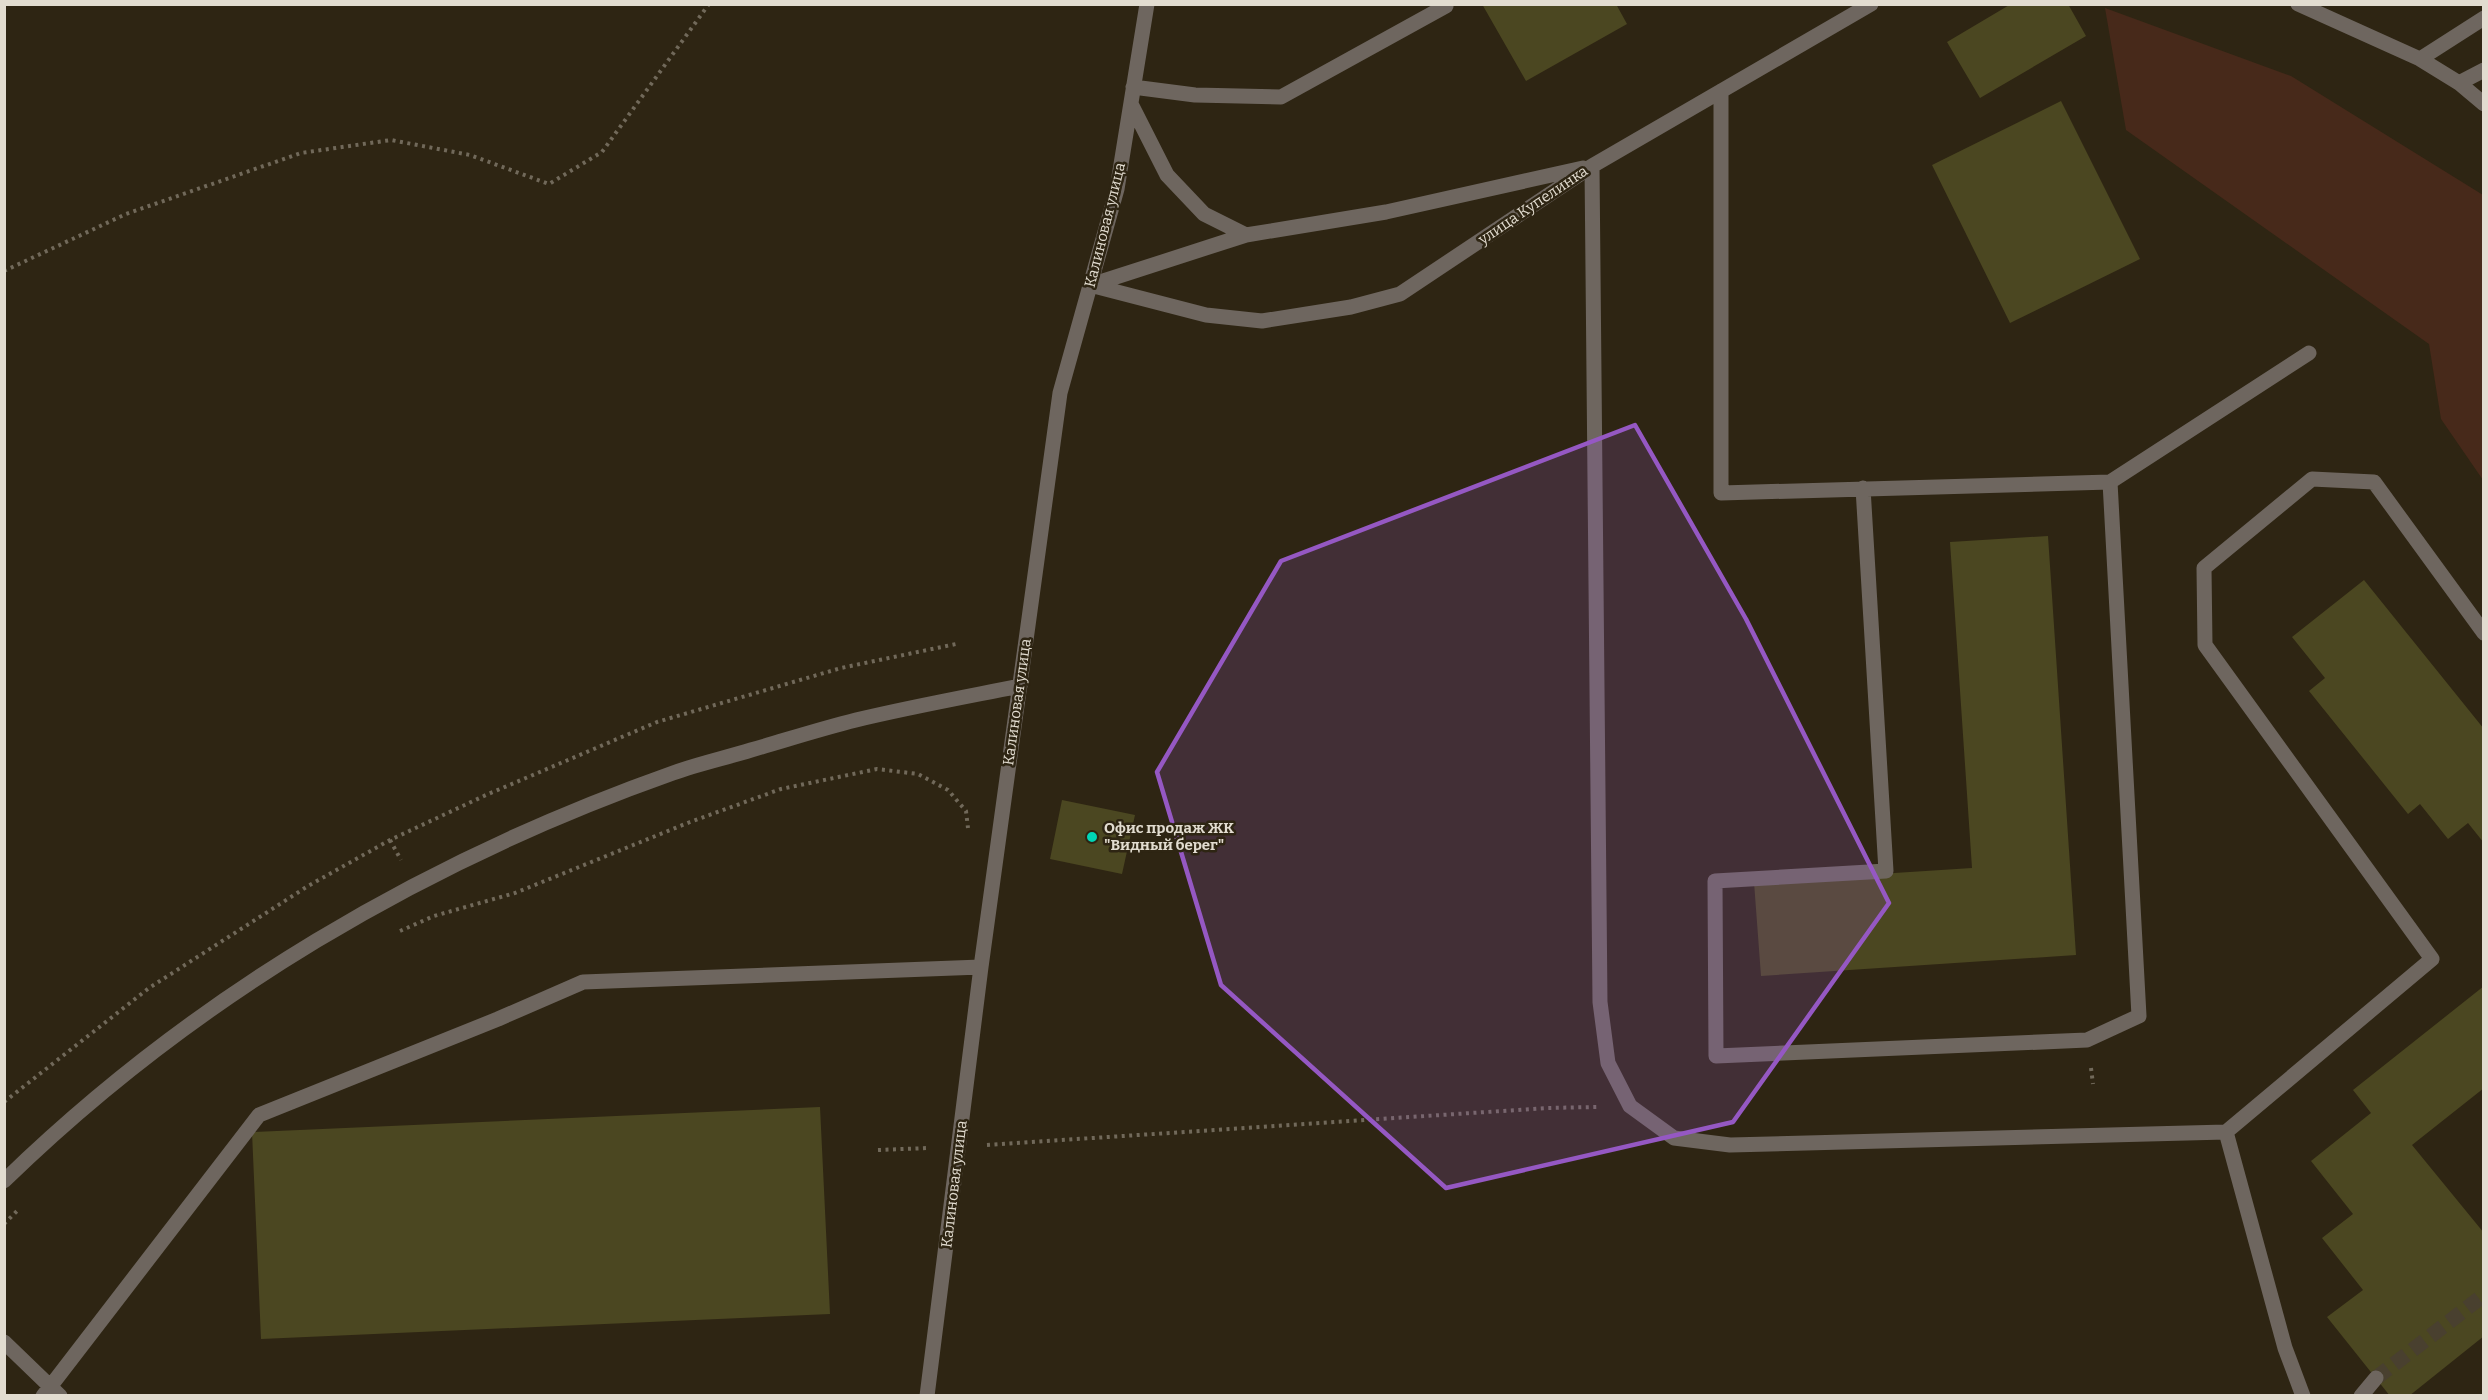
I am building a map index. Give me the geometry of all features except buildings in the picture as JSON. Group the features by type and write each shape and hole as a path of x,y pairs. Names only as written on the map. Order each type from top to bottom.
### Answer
{"street":[{"path":"1871,4 1592,166 1600,1002 1608,1062 1630,1106 1674,1138 1730,1145 2226,1132 2432,959 2205,645 2204,568 2312,479 2374,482 2484,633"},
{"path":"2298,4 2420,59 2459,83 2484,104"},
{"path":"1134,87 1194,95 1281,97 1446,6"},
{"name":"Калиновая улица","path":"927,1395 981,967 1059,393 1117,189 1148,8"},
{"path":"2420,59 2484,18"},
{"path":"2459,83 2484,70"},
{"path":"1721,91 1721,493 2110,482 2309,353"},
{"path":"1131,104 1167,175 1204,214 1246,235"},
{"name":"улица Купелинка","path":"1090,285 1246,235 1386,212 1592,166"},
{"name":"улица Купелинка","path":"1090,285 1206,315 1262,321 1351,307 1400,294 1592,166"},
{"path":"1863,488 1886,871 1715,881 1716,1056 2087,1040 2139,1016 2110,482"},
{"path":"4,1181 47,1140 184,1027 335,928 503,840 674,772 855,720 1020,686"},
{"path":"4,1342 51,1392 259,1115 498,1019 583,982 981,967"},
{"path":"2226,1132 2285,1348 2303,1395"},
{"path":"2361,1395 2376,1378"}],"path":[{"path":"4,271 126,214 301,153 391,140 470,155 549,184 602,152 709,4"},
{"path":"390,935 434,916 515,893 690,822 781,789 877,769 918,774 948,790 966,811 968,835"},
{"path":"878,1150 958,1147 1546,1107 1630,1106"},
{"path":"4,1224 24,1204"}],"highlighted area":[{"path":"1635,425 1746,619 1889,903 1733,1122 1446,1188 1221,985 1157,772 1281,561"}],"shaded area":[{"path":"2105,8 2291,76 2483,195 2483,480 2441,419 2429,344 2126,130"}],"tunnel":[{"path":"2376,1378 2484,1295"}],"place":[{"name":"Офис продаж ЖК \"Видный берег\"","path":"1092,837"}]}
